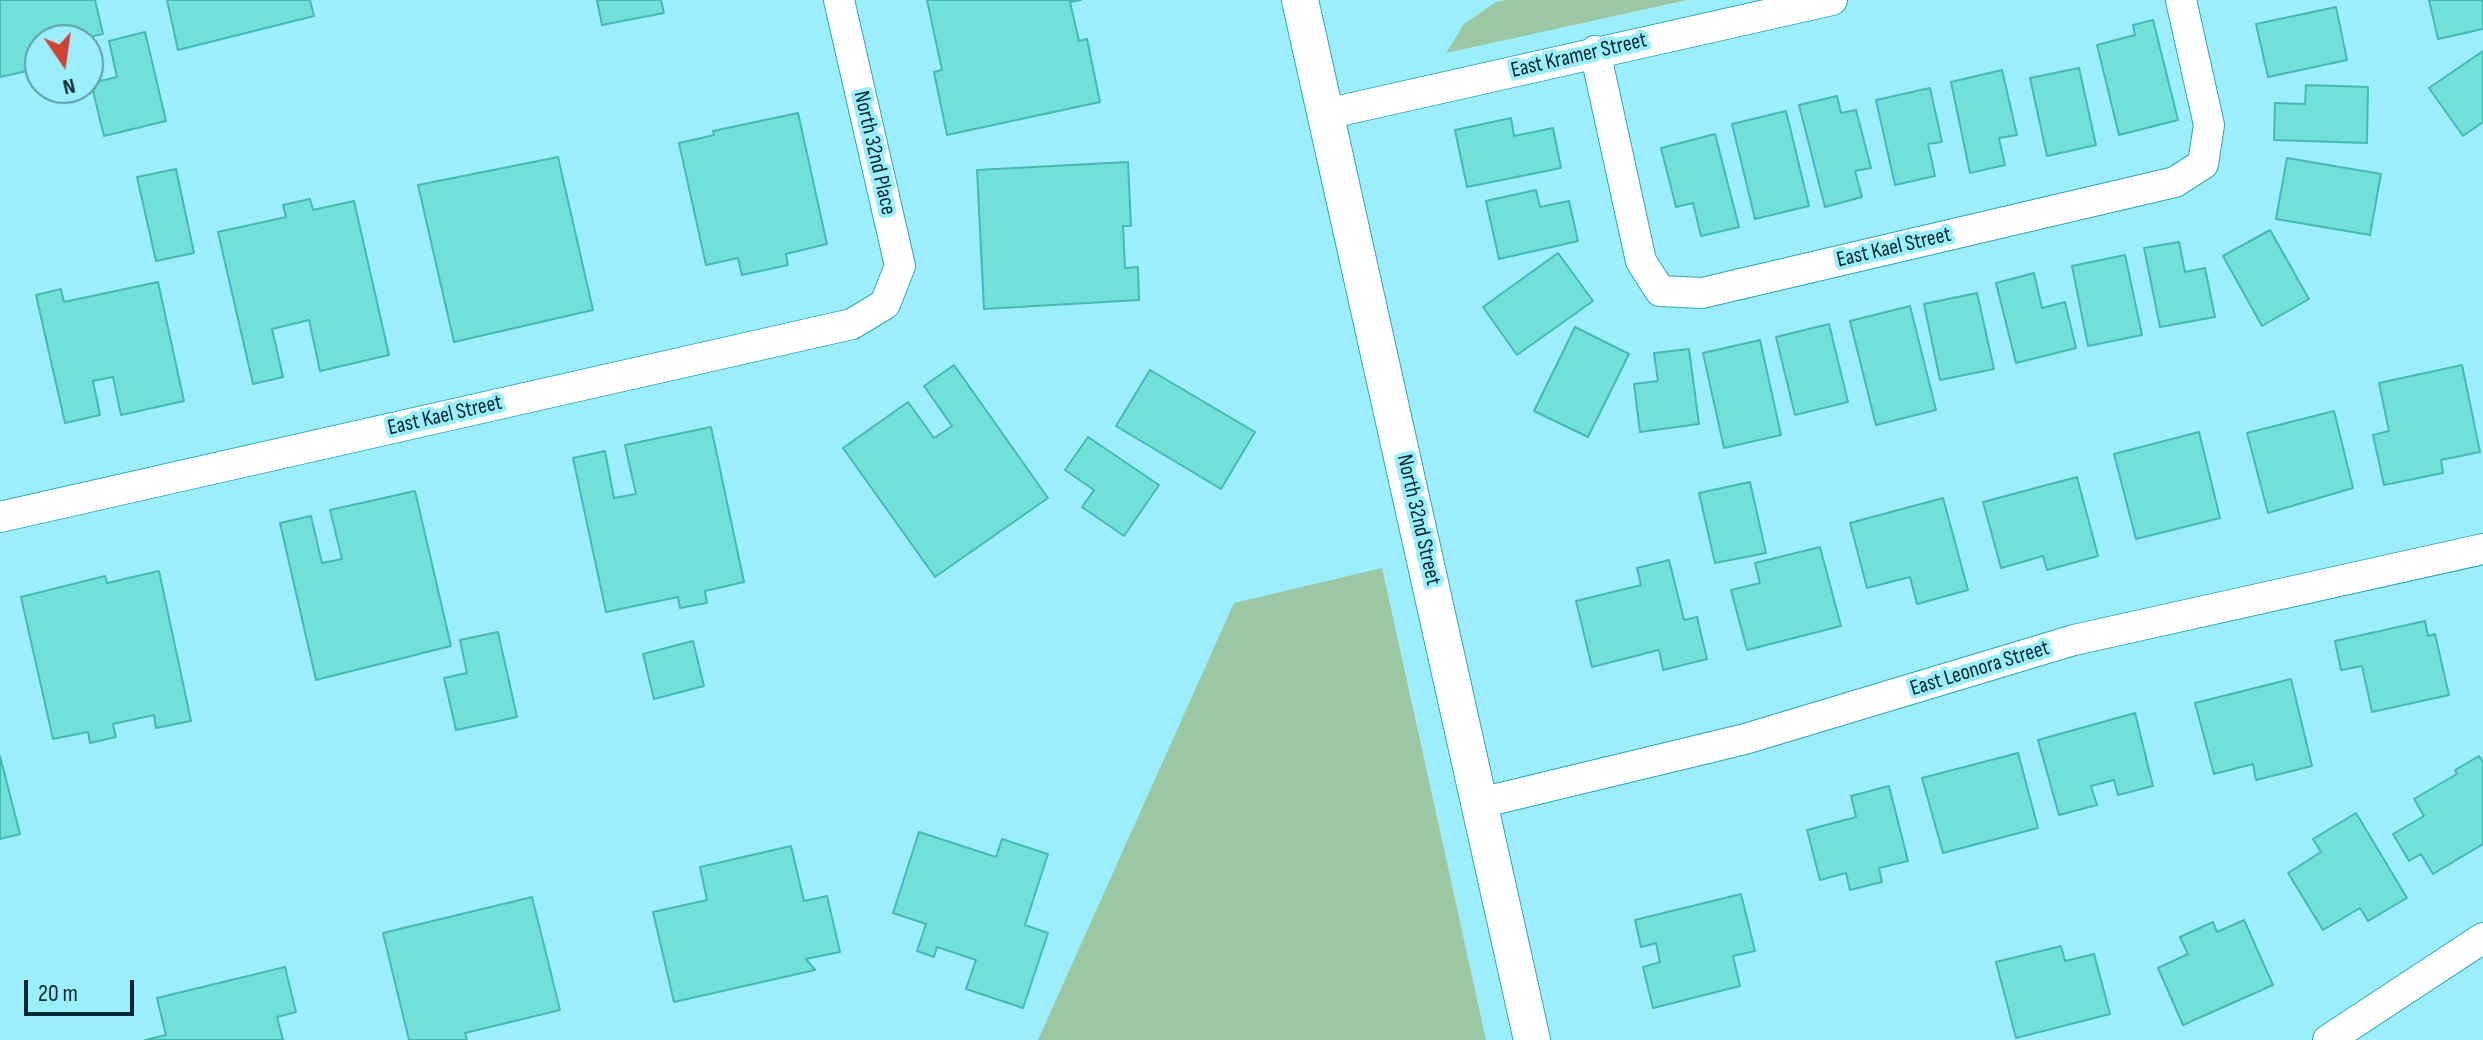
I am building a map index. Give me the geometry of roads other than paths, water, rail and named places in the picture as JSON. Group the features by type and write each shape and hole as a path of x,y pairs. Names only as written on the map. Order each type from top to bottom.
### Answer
{"street":[{"name":"North 32nd Place","path":"839,0 900,266 885,304"},
{"name":"North 32nd Street","path":"1300,0 1532,1040"},
{"name":"East Kramer Street","path":"1326,114 1832,0"},
{"name":"East Kael Street","path":"1595,51 1641,261 1660,291 1702,293 2175,182 2203,164 2209,125 2181,0"},
{"name":"East Kael Street","path":"0,517 852,324 885,304"},
{"name":"East Leonora Street","path":"1480,803 1745,739 2074,640 2483,549"},
{"path":"2328,1040 2483,938"}]}
